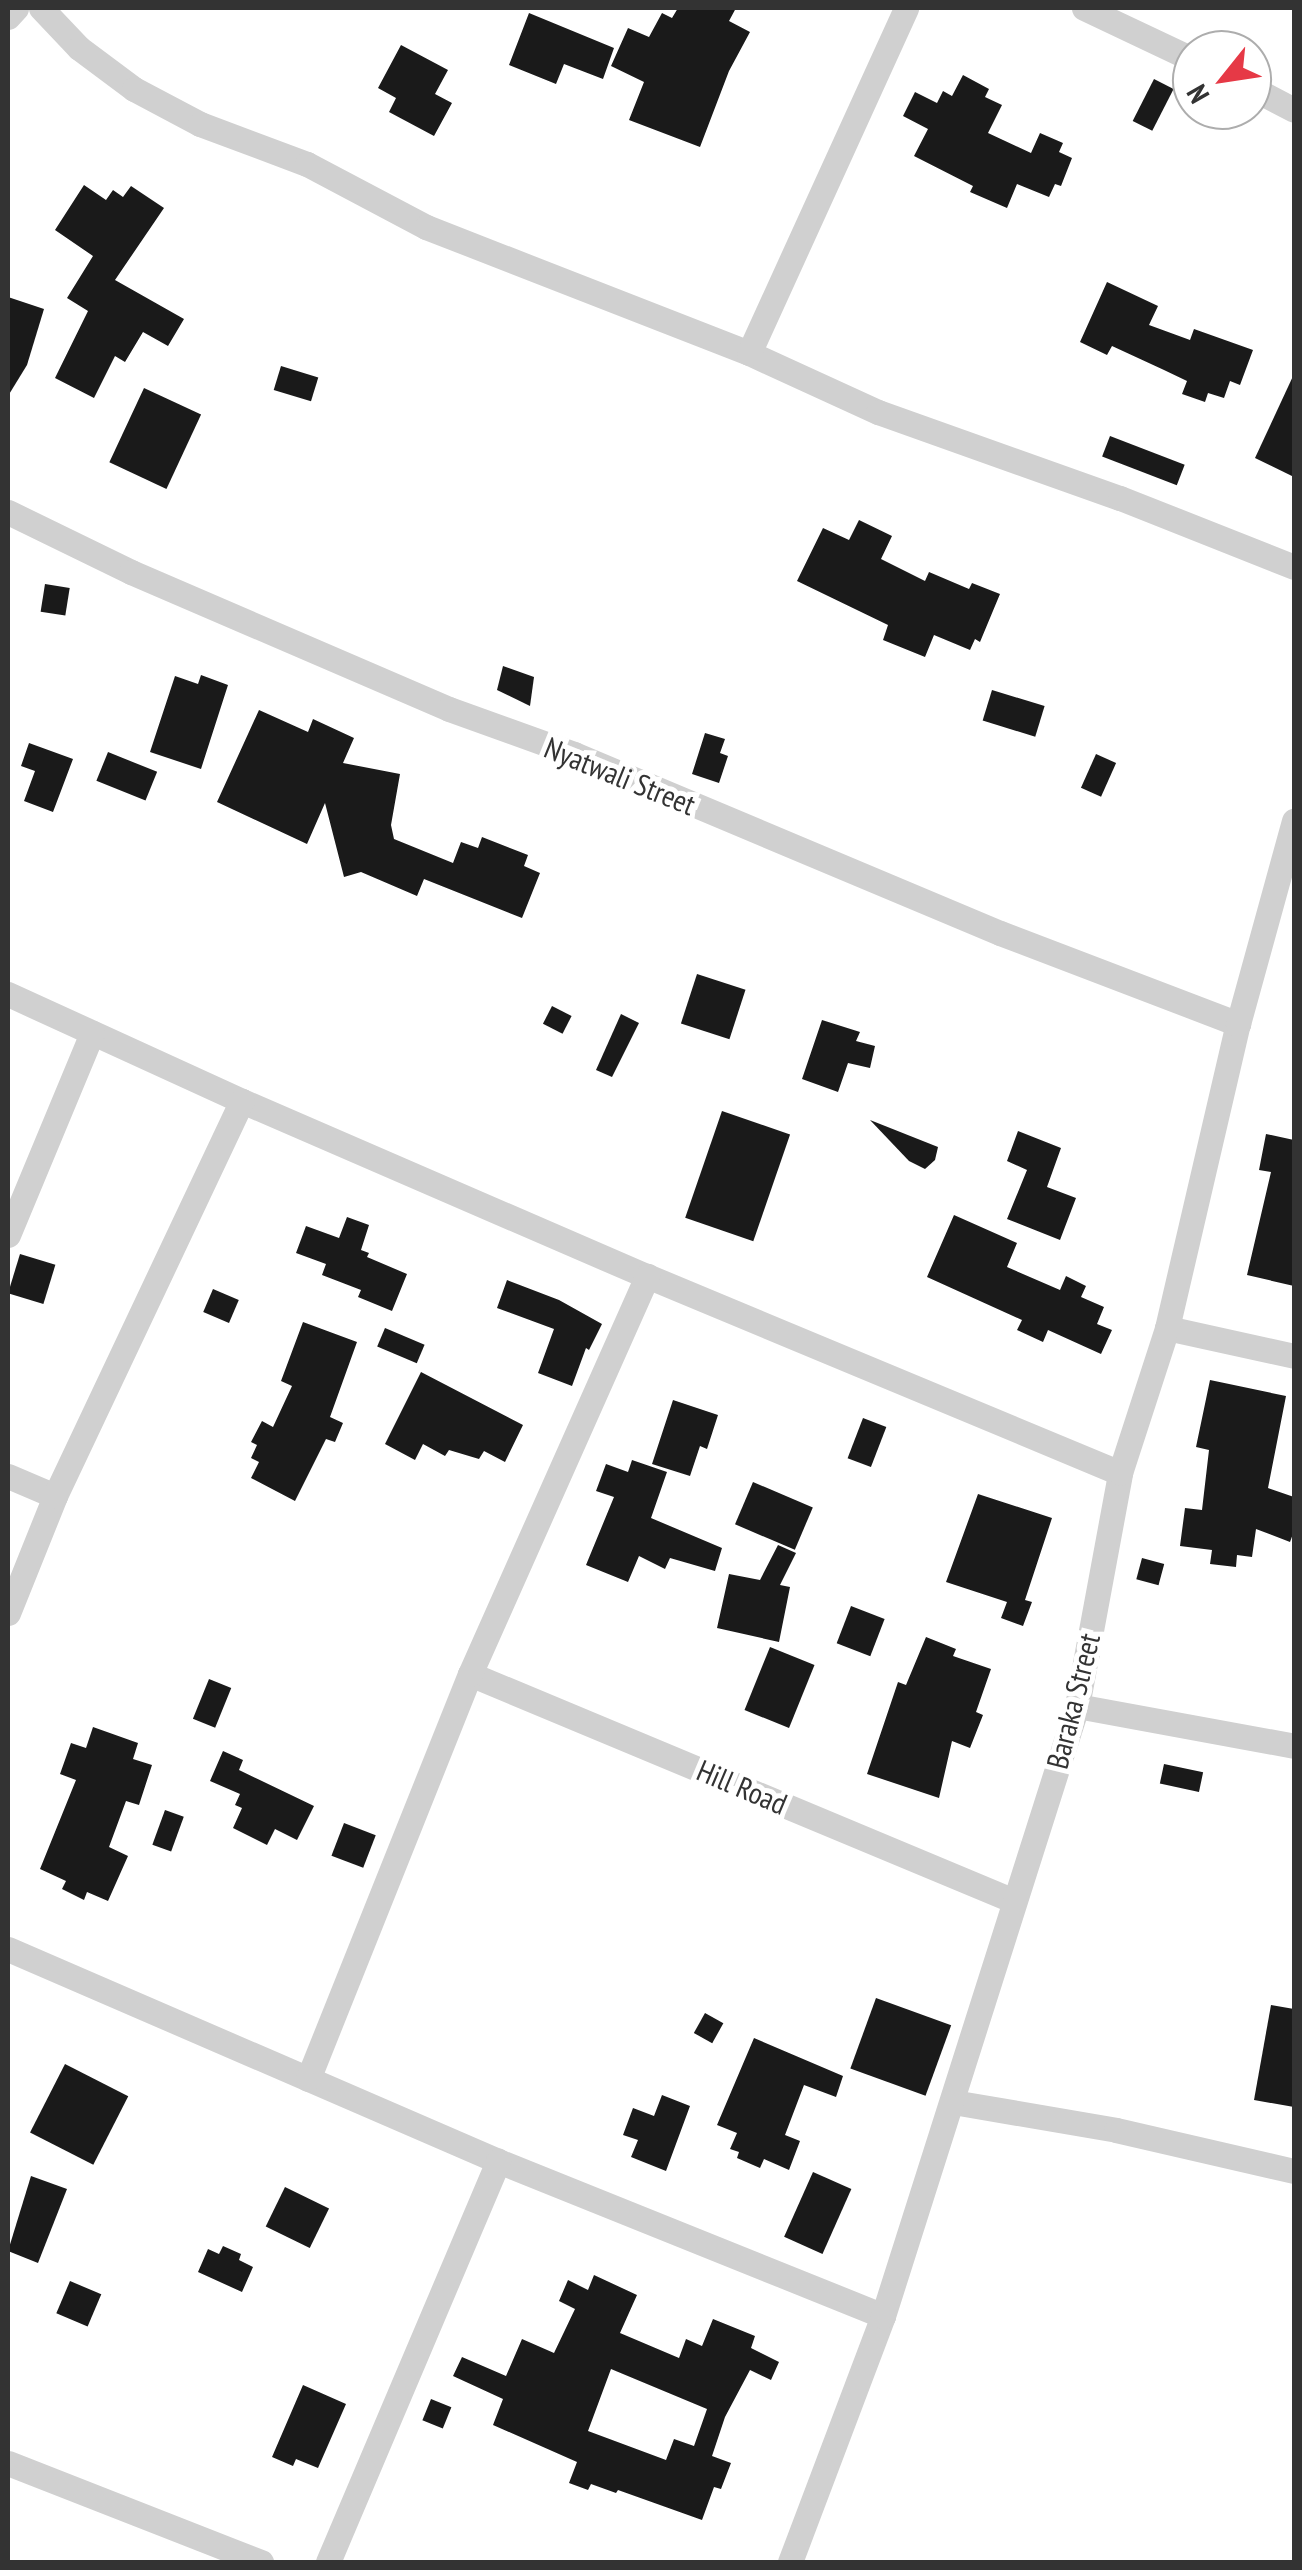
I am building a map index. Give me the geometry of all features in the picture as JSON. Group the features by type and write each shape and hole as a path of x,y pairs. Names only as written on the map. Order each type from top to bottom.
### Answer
{"street":[{"path":"8,18 16,8"},
{"path":"41,8 78,48 134,89 200,124 307,164 426,227 749,353 878,412 1120,498 1294,567"},
{"path":"749,353 906,8"},
{"path":"1084,8 1172,50"},
{"name":"Nyatwali Street","path":"8,512 131,572 450,709 574,754 1000,933 1238,1024"},
{"name":"Baraka Street","path":"790,2562 883,2316 1077,1706 1120,1473 1167,1328 1238,1024 1294,821"},
{"path":"8,994 242,1102 1120,1473"},
{"path":"8,1235 92,1032"},
{"path":"8,1612 56,1496 242,1102"},
{"path":"308,2078 470,1674 647,1276"},
{"path":"1167,1328 1294,1356"},
{"path":"8,1476 56,1496"},
{"name":"Hill Road","path":"470,1674 1014,1901"},
{"path":"1077,1706 1294,1746"},
{"path":"8,1949 498,2161 883,2316"},
{"path":"952,2102 1116,2130 1294,2170"},
{"path":"328,2562 498,2161"},
{"path":"8,2462 261,2562"}],"building":[{"path":"678,8 736,8 729,21 750,32 729,71 700,147 629,120 644,82 611,66 628,28 649,37 662,13 672,18"},
{"path":"529,13 614,48 603,79 564,64 556,84 509,65"},
{"path":"401,45 448,70 435,94 452,103 434,136 389,112 396,98 378,88"},
{"path":"963,75 989,89 985,97 1002,105 988,133 1031,153 1040,133 1063,143 1059,152 1072,158 1061,186 1055,184 1049,197 1017,184 1007,208 970,192 973,186 914,156 928,129 903,116 915,92 937,103 943,91 952,96"},
{"path":"1154,79 1172,88 1172,92 1152,131 1133,121"},
{"path":"84,185 106,200 113,190 123,197 131,186 164,208 115,280 184,319 168,346 143,332 125,362 115,356 94,398 55,378 88,311 67,298 93,256 55,230"},
{"path":"1107,282 1158,306 1149,325 1190,340 1194,329 1253,350 1240,385 1230,381 1224,398 1208,393 1205,402 1182,394 1187,381 1112,346 1107,355 1080,342"},
{"path":"8,297 44,309 27,365 8,396"},
{"path":"281,366 318,377 311,401 274,390"},
{"path":"1294,374 1294,477 1255,458"},
{"path":"144,388 201,415 166,489 109,462"},
{"path":"1110,436 1185,465 1177,485 1102,457"},
{"path":"859,520 892,536 881,559 925,581 929,572 969,589 972,583 1000,594 980,642 975,639 970,650 934,635 925,657 883,640 888,625 797,581 823,528 849,540"},
{"path":"45,584 70,588 65,616 41,612"},
{"path":"503,666 534,677 530,706 497,690"},
{"path":"201,675 228,685 201,769 150,752 175,676 198,684"},
{"path":"992,690 1045,706 1035,737 983,721"},
{"path":"259,710 308,732 313,719 354,738 343,763 400,774 391,825 394,839 453,863 461,842 478,848 482,837 528,855 524,866 540,873 522,918 424,879 417,896 361,872 344,877 325,803 307,844 217,802"},
{"path":"705,733 725,739 720,753 728,756 719,783 692,774"},
{"path":"29,743 73,759 53,812 24,801 35,771 21,766"},
{"path":"108,752 157,772 146,801 96,781"},
{"path":"1096,754 1116,763 1101,797 1081,788"},
{"path":"697,974 746,990 729,1039 681,1023"},
{"path":"552,1006 572,1016 563,1034 543,1024"},
{"path":"621,1014 639,1023 612,1077 596,1070"},
{"path":"822,1020 860,1032 856,1041 875,1046 870,1068 848,1063 838,1092 802,1079"},
{"path":"722,1111 790,1134 753,1241 685,1218"},
{"path":"870,1120 938,1147 935,1160 925,1169 909,1161"},
{"path":"1018,1131 1061,1148 1047,1187 1076,1198 1060,1240 1007,1219 1027,1170 1007,1161"},
{"path":"1266,1134 1294,1140 1294,1286 1247,1275 1271,1172 1259,1170"},
{"path":"954,1215 1017,1243 1007,1267 1060,1290 1066,1276 1086,1286 1081,1297 1104,1307 1097,1324 1112,1330 1101,1354 1048,1330 1043,1342 1017,1330 1022,1320 927,1277"},
{"path":"347,1217 369,1225 361,1250 369,1253 367,1257 407,1274 392,1311 358,1297 361,1290 322,1275 326,1264 296,1253 306,1226 339,1238"},
{"path":"20,1254 55,1265 43,1304 8,1293"},
{"path":"507,1280 559,1300 602,1324 589,1350 586,1348 572,1386 538,1373 554,1329 497,1308"},
{"path":"213,1289 239,1300 229,1323 203,1312"},
{"path":"303,1322 357,1342 330,1417 343,1423 335,1442 326,1439 295,1501 251,1478 259,1462 251,1458 257,1445 251,1442 262,1421 273,1427 292,1386 281,1381"},
{"path":"385,1328 425,1345 417,1363 377,1346"},
{"path":"421,1372 523,1425 505,1462 484,1451 479,1459 449,1450 445,1456 423,1444 415,1460 385,1444"},
{"path":"1210,1380 1286,1396 1268,1488 1294,1497 1294,1531 1290,1542 1256,1529 1252,1557 1237,1555 1236,1567 1210,1564 1212,1550 1180,1546 1185,1508 1202,1510 1209,1450 1196,1447"},
{"path":"673,1400 718,1415 707,1449 700,1446 690,1476 652,1464"},
{"path":"863,1418 886,1427 871,1467 848,1458"},
{"path":"632,1460 667,1472 651,1518 722,1548 715,1571 670,1558 665,1569 639,1556 628,1582 586,1565 614,1497 596,1491 606,1464 628,1472"},
{"path":"753,1482 813,1507 795,1550 735,1524"},
{"path":"978,1494 1052,1518 1025,1600 1032,1602 1023,1626 1001,1618 1007,1602 946,1582"},
{"path":"778,1545 796,1553 780,1585 790,1587 779,1642 717,1628 729,1574 760,1580"},
{"path":"1142,1558 1164,1564 1159,1585 1136,1579"},
{"path":"851,1606 885,1619 870,1656 837,1643"},
{"path":"926,1637 956,1649 953,1656 991,1669 976,1712 983,1715 970,1748 952,1741 939,1798 867,1774 898,1682 906,1685"},
{"path":"770,1647 815,1665 789,1728 745,1710"},
{"path":"209,1679 231,1688 215,1728 193,1719"},
{"path":"93,1727 138,1743 133,1759 152,1765 139,1805 126,1801 109,1847 128,1856 108,1901 87,1892 84,1900 62,1889 66,1881 40,1869 76,1780 60,1774 71,1743 86,1748"},
{"path":"223,1751 243,1760 239,1770 314,1806 297,1840 275,1829 267,1845 233,1828 242,1808 235,1805 240,1794 210,1781"},
{"path":"1164,1764 1203,1772 1199,1792 1160,1784"},
{"path":"165,1810 184,1817 171,1852 152,1845"},
{"path":"344,1823 376,1835 363,1868 331,1856"},
{"path":"876,1998 951,2025 926,2096 850,2068"},
{"path":"1271,2005 1294,2009 1294,2107 1254,2100"},
{"path":"705,2013 723,2023 712,2043 694,2033"},
{"path":"754,2038 843,2076 836,2097 804,2085 785,2135 800,2141 789,2170 764,2159 760,2168 737,2158 739,2152 730,2149 737,2133 717,2125"},
{"path":"65,2064 128,2096 93,2165 30,2133"},
{"path":"662,2095 690,2106 666,2171 631,2157 638,2140 623,2135 633,2108 654,2116"},
{"path":"813,2172 851,2189 822,2254 784,2237"},
{"path":"31,2176 67,2189 38,2263 8,2251"},
{"path":"285,2187 329,2208 310,2248 266,2227"},
{"path":"223,2246 241,2254 239,2260 253,2267 242,2292 198,2272 208,2249 219,2254"},
{"path":"594,2275 637,2295 620,2333 679,2358 686,2339 702,2346 713,2319 755,2336 751,2348 779,2362 771,2380 750,2370 725,2417 712,2456 731,2463 721,2489 714,2487 702,2520 618,2490 616,2493 591,2484 588,2490 569,2483 577,2462 493,2425 503,2399 453,2376 462,2357 506,2376 522,2339 554,2353 575,2309 559,2301 568,2280 588,2290","holes":["611,2369 707,2409 694,2446 674,2439 666,2460 588,2431"]},
{"path":"70,2281 101,2294 88,2327 56,2313"},
{"path":"303,2385 346,2404 318,2468 296,2459 293,2466 272,2457"},
{"path":"431,2399 451,2407 443,2429 422,2420"}]}
